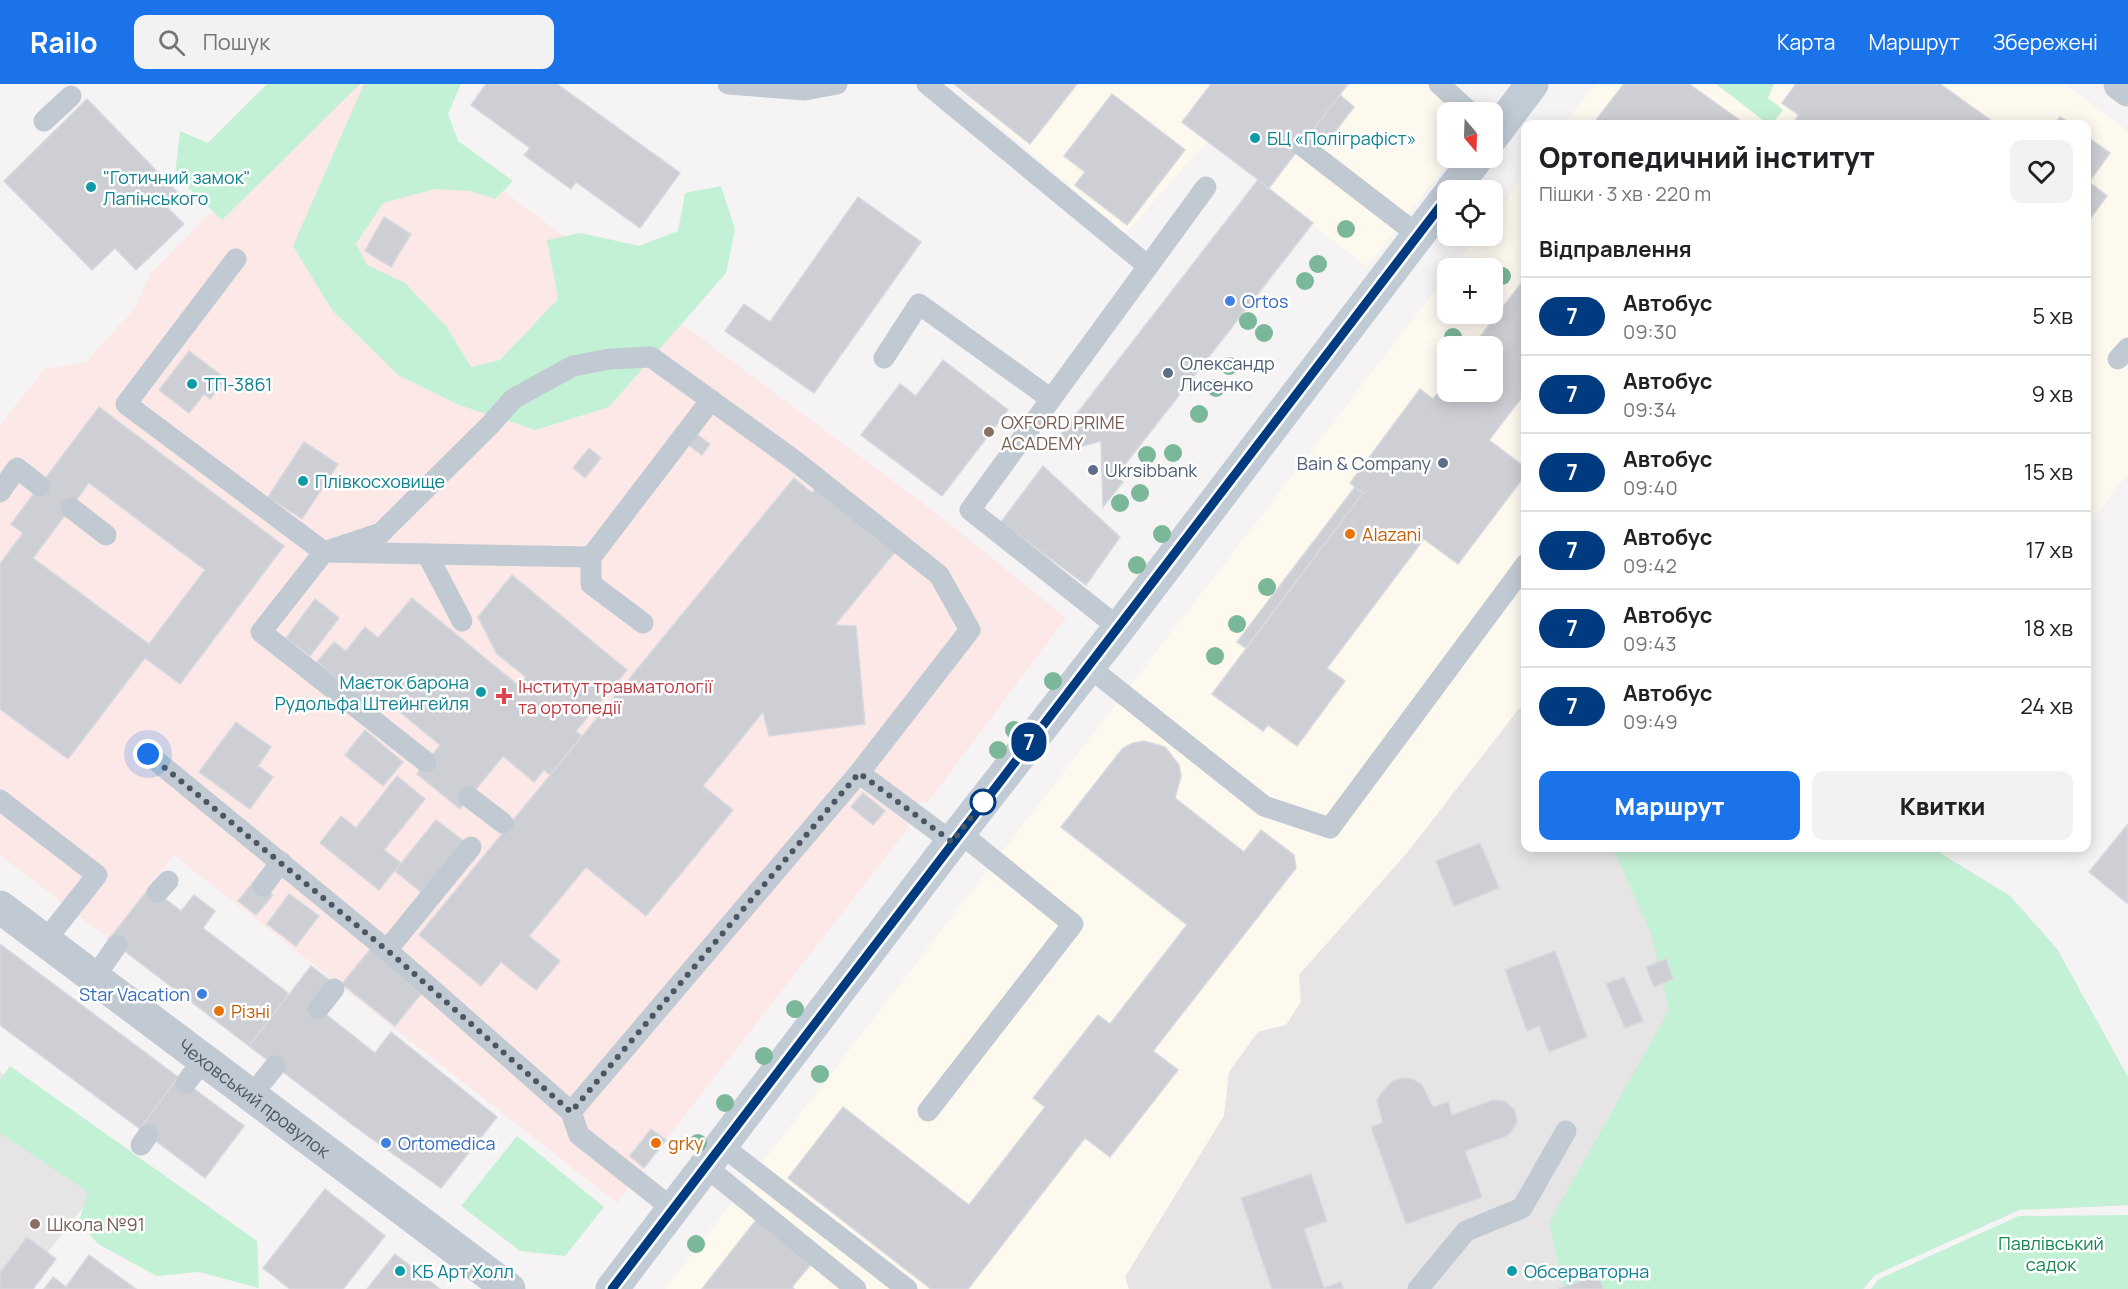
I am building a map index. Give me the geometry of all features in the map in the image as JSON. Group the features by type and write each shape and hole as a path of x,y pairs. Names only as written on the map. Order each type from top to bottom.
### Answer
{"main road":[{"path":"1503,128 1532,84"},
{"path":"1460,180 1470,168"},
{"path":"612,1289 1437,210"}],"street":[{"path":"2120,84 2128,90"},
{"name":"Чеховський провулок","path":"0,908 94,978 195,1071 252,1095 509,1289"}],"lane":[{"path":"728,84 805,90 837,84"},
{"path":"927,84 1148,266"},
{"path":"1439,84 1459,102"},
{"path":"44,121 70,95"},
{"path":"1300,145 1418,235"},
{"path":"1119,628 970,510 1206,187"},
{"path":"236,259 126,404 324,552 591,557"},
{"path":"884,358 919,304 1051,399"},
{"path":"426,762 261,632 324,552 381,533 513,399 573,366 610,359 651,357 794,460 939,575 970,630 859,773 571,1112"},
{"path":"643,623 591,584 591,557 711,400"},
{"path":"0,492 17,468 40,486"},
{"path":"71,508 106,535"},
{"path":"427,554 462,621"},
{"path":"1089,667 1264,806 1330,828 1521,571"},
{"path":"148,754 387,950 571,1112 579,1135 673,1209"},
{"path":"859,773 956,837 1073,924 928,1111"},
{"path":"470,796 503,824"},
{"path":"0,800 97,874 45,941"},
{"path":"387,950 471,847"},
{"path":"263,886 281,862"},
{"path":"94,978 117,945"},
{"path":"318,1008 334,990"},
{"path":"252,1095 275,1066"},
{"path":"1418,1289 1466,1231 1522,1208 1566,1131"},
{"path":"713,1156 856,1289"},
{"path":"713,1156 907,1289"}],"shaded area":[{"name":"Інститут травматології та ортопедії","path":"359,84 936,513 1066,618 928,802 918,803 907,819 909,827 617,1203 174,855 109,939 0,855 0,425 45,369 86,362 135,308 150,274 212,211 222,220"},
{"path":"951,84 1455,84 1476,102 1437,102 1437,168 1444,168 1367,267 1207,141 1125,234"},
{"path":"1595,84 2065,84 2128,131 2128,473 2091,523 2091,120 1567,120"},
{"path":"1521,179 1521,706 1407,853 1299,975 1301,1002 1286,1025 1258,1032 1229,1072 1224,1116 1125,1277 1129,1289 665,1289 1437,288 1437,324 1503,324 1503,258 1461,258 1470,246 1503,246 1503,204"},
{"path":"1521,706 1521,852 1938,852 2010,896 2057,949 2128,1077 2128,1205 2019,1210 1875,1275 1863,1289 1129,1289 1125,1277 1224,1116 1229,1072 1258,1032 1286,1025 1301,1002 1299,975 1407,853"},
{"name":"Школа №91","path":"0,1072 121,1159 19,1289 0,1289"}],"green space":[{"path":"267,84 360,84 222,220 175,175 180,131 208,143"},
{"path":"364,84 461,84 448,114 458,141 513,181 495,199 470,191 435,189 383,203 356,244 367,265 405,283 446,326 471,367 500,360 558,299 547,240 581,233 639,246 678,231 685,193 721,186 735,229 726,273 609,407 535,430 459,405 398,375 332,310 293,246"},
{"path":"1716,84 1774,84 1768,98 1783,110 1775,120 1763,120"},
{"path":"1615,852 1938,852 2010,896 2057,949 2128,1077 2128,1205 2019,1210 1875,1275 1863,1289 1564,1289 1549,1223 1669,1010 1651,934"},
{"path":"10,1066 257,1241 259,1288 199,1272 157,1276 98,1244 79,1221 88,1192 0,1133 0,1080"},
{"path":"517,1136 604,1207 565,1256 520,1251 461,1206"},
{"name":"Павлівський садок","path":"2128,1215 2128,1289 1871,1289 1879,1279 2019,1216"}],"building":[{"path":"486,84 557,84 680,173 640,228 576,182 571,189 524,155 530,148 471,105"},
{"path":"954,84 1077,84 1030,144"},
{"name":"БЦ «Поліграфіст»","path":"1211,84 1348,84 1269,188 1182,122"},
{"path":"1624,84 1689,84 1739,120 1596,120"},
{"path":"1796,84 1940,84 1990,120 1795,120 1799,115 1782,103"},
{"path":"1112,94 1185,150 1127,225 1075,185 1085,172 1064,156"},
{"path":"1340,95 1354,107 1324,146 1309,135"},
{"name":"\"Готичний замок\" Лапінського","path":"87,99 177,192 165,205 184,224 136,270 115,248 92,270 4,181"},
{"path":"2091,140 2110,153 2091,179"},
{"path":"1258,180 1313,223 1116,476 1123,482 1103,507 1101,441 1072,449 1061,434"},
{"path":"2091,184 2107,196 2091,217"},
{"path":"858,197 921,242 814,393 725,331 744,304 770,322"},
{"path":"384,217 411,234 391,267 365,251"},
{"path":"1521,284 1521,398 1489,440 1521,464 1521,481 1458,564 1424,539 1327,668 1345,681 1297,746 1268,725 1263,731 1212,694 1363,493 1350,483 1420,389 1433,399 1437,394 1437,402 1503,402 1503,336 1481,336 1490,324 1503,324 1503,307"},
{"name":"ТП-3861","path":"189,351 226,379 210,399 204,394 189,413 159,390"},
{"path":"943,360 1008,410 942,496 861,435 900,384 916,396"},
{"path":"99,407 284,546 180,684 145,658 68,759 0,709 0,564 23,533 11,524","holes":["89,483 205,570 149,644 33,558"]},
{"path":"695,433 710,444 702,455 687,444"},
{"name":"Плівкосховище","path":"304,442 338,464 302,519 268,497"},
{"path":"589,448 601,458 585,478 573,468"},
{"path":"1043,466 1120,537 1086,585 1001,522"},
{"path":"794,478 812,493 820,482 899,547 835,625 856,626 865,724 769,736 763,712 703,786 733,810 646,916 586,867 529,936 560,961 536,990 501,962 481,986 419,935"},
{"path":"1355,487 1363,493 1246,648 1237,642"},
{"name":"Маєток барона Рудольфа Штейнгейля","path":"512,575 627,670 576,731 582,736 550,775 544,770 534,782 503,756 460,809 417,774 440,745 384,699 375,710 317,662 334,642 346,651 365,627 378,638 412,598 519,686 526,677 497,654 478,617"},
{"path":"315,599 339,618 310,656 286,638"},
{"path":"236,722 271,747 258,766 273,777 250,809 199,772"},
{"path":"365,730 403,762 383,786 345,755"},
{"path":"1144,741 1165,747 1179,765 1181,776 1175,798 1244,852 1261,830 1294,855 1296,868 1153,1051 1178,1070 1110,1157 1085,1138 968,1289 931,1289 788,1178 843,1107 969,1205 1045,1107 1033,1098 1098,1015 1110,1024 1187,925 1061,827 1123,748"},
{"path":"397,776 425,799 384,850 401,863 379,890 320,843 341,816 356,828"},
{"path":"863,793 885,811 873,825 851,807"},
{"path":"436,820 466,843 424,895 395,871"},
{"path":"2128,824 2128,904 2089,872"},
{"path":"1480,843 1499,888 1454,906 1436,861"},
{"path":"255,880 273,895 256,915 238,901"},
{"path":"150,887 181,911 194,895 215,911 203,928 289,994 249,1046 109,939"},
{"path":"289,894 319,916 296,946 267,924"},
{"path":"0,944 178,1077 140,1129 0,1025"},
{"path":"372,947 425,989 395,1026 342,984"},
{"path":"1555,951 1587,1037 1549,1052 1539,1026 1527,1031 1505,970"},
{"path":"1666,959 1673,979 1654,987 1646,967"},
{"path":"311,966 332,982 314,1005 375,1053 391,1032 497,1117 441,1188 354,1126 249,1046"},
{"path":"1624,977 1643,1021 1625,1028 1606,984"},
{"path":"178,1077 244,1126 205,1178 140,1129"},
{"path":"1401,1078 1413,1079 1422,1085 1433,1107 1448,1102 1452,1115 1493,1100 1505,1101 1515,1110 1517,1122 1506,1136 1465,1151 1482,1197 1406,1224 1371,1127 1383,1123 1377,1101 1381,1093 1393,1081"},
{"path":"651,1129 666,1140 644,1168 630,1156"},
{"path":"1311,1174 1327,1221 1304,1229 1324,1288 1341,1282 1343,1289 1272,1289 1241,1198"},
{"path":"325,1189 385,1236 343,1289 290,1289 263,1268"},
{"path":"756,1220 811,1264 792,1287 794,1289 702,1289"},
{"path":"27,1237 56,1259 33,1289 0,1289 0,1273"},
{"name":"КБ Арт Холл","path":"395,1254 440,1289 367,1289"},
{"path":"89,1255 136,1289 44,1289 53,1277 66,1287"},
{"path":"1598,1275 1603,1289 1559,1289"}],"bus line":[{"name":"7","path":"612,1289 1437,210"}],"place":[{"name":"БЦ «Поліграфіст»","path":"1255,138"},
{"name":"\"Готичний замок\" Лапінського","path":"91,187"},
{"name":"Ortos","path":"1230,301"},
{"name":"Олександр Лисенко","path":"1168,373"},
{"name":"ТП-3861","path":"192,384"},
{"name":"OXFORD PRIME ACADEMY","path":"989,432"},
{"name":"Bain & Company","path":"1443,463"},
{"name":"Ukrsibbank","path":"1093,470"},
{"name":"Плівкосховище","path":"303,481"},
{"name":"Alazani","path":"1350,534"},
{"name":"Маєток барона Рудольфа Штейнгейля","path":"481,692"},
{"name":"Інститут травматології та ортопедії","path":"504,696"},
{"name":"Star Vacation","path":"202,994"},
{"name":"Різні","path":"219,1011"},
{"name":"Ortomedica","path":"386,1143"},
{"name":"grky","path":"656,1143"},
{"name":"Школа №91","path":"35,1224"},
{"name":"КБ Арт Холл","path":"400,1271"},
{"name":"Обсерваторна","path":"1512,1271"}],"route":[{"path":"148,754 394,956 571,1112 859,773 952,842 983,802"}]}
